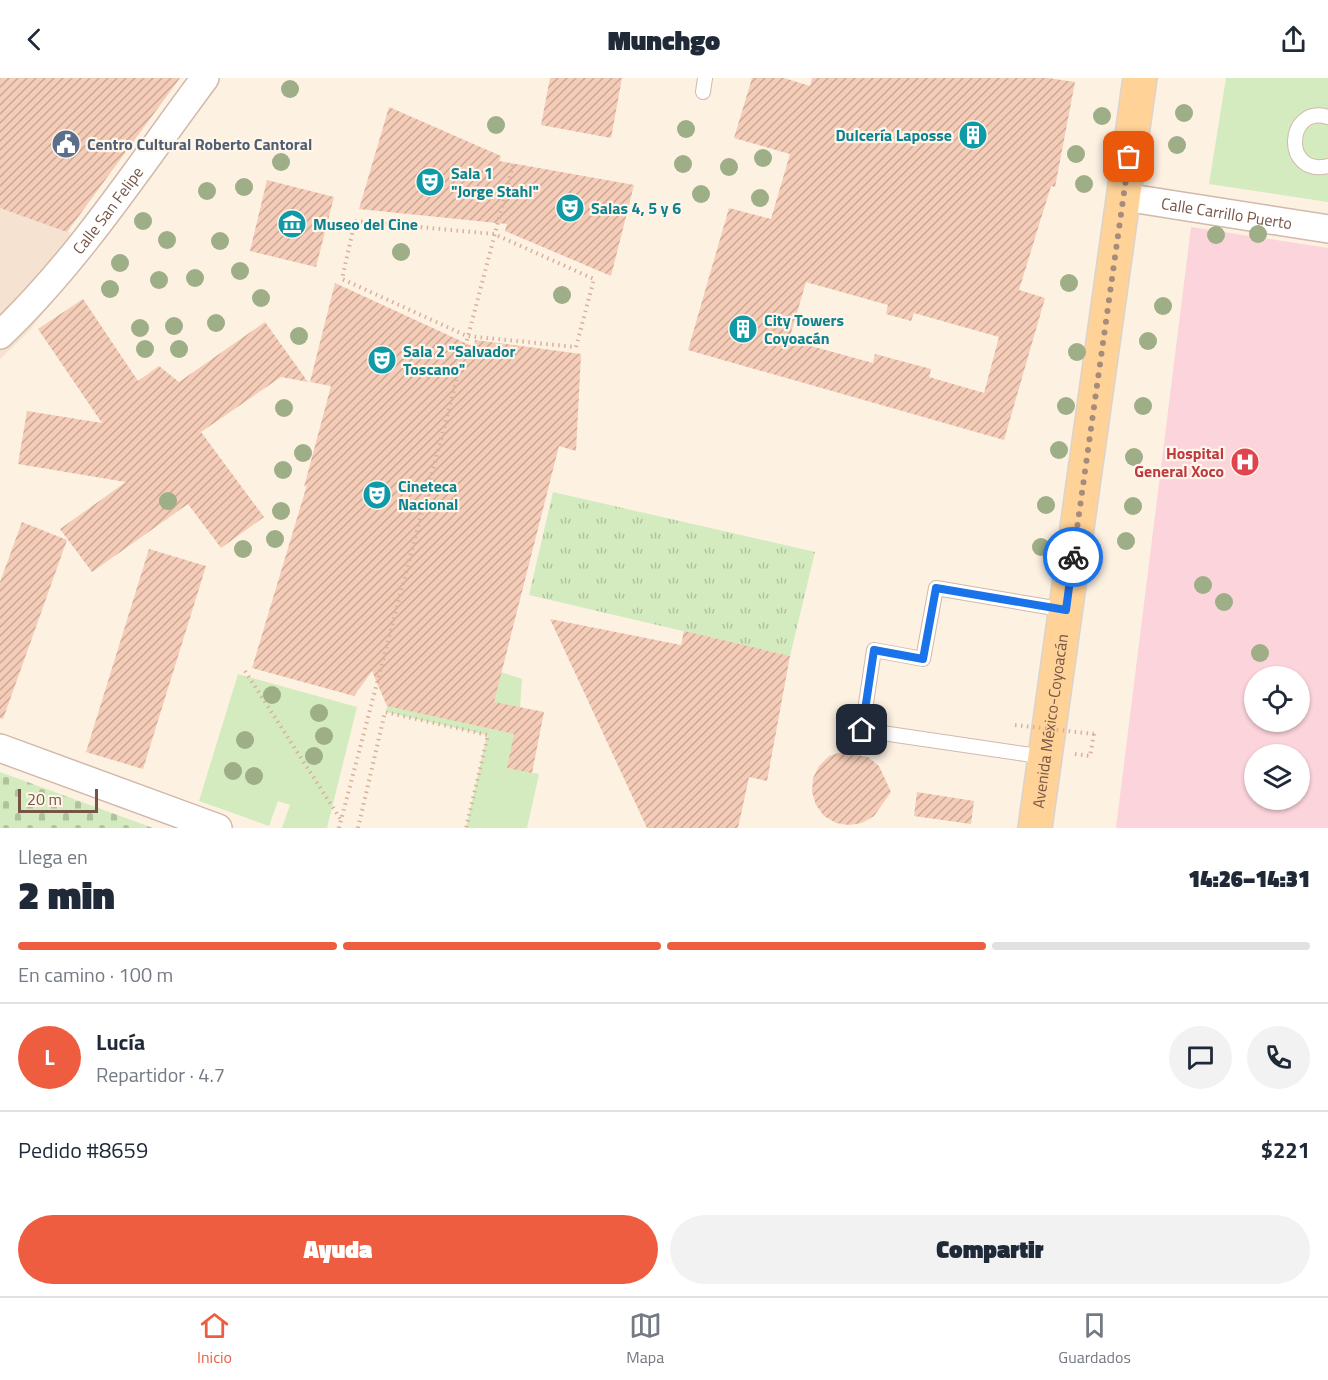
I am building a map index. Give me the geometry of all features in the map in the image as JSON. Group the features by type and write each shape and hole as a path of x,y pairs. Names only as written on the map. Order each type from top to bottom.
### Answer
{"main road":[{"name":"Avenida México-Coyoacán","path":"1035,828 1140,78"}],"street":[{"name":"Calle San Felipe","path":"0,335 27,309 81,243 205,78"},
{"name":"Calle Carrillo Puerto","path":"1124,197 1328,229"},
{"path":"0,748 218,828"}],"lane":[{"path":"703,92 705,78"},
{"path":"1328,117 1309,118 1298,128 1293,138 1295,149 1303,161 1317,167 1328,166"},
{"path":"1045,757 862,730 874,650 923,659 936,588 1066,610"}],"path":[{"path":"339,828 513,160"},
{"path":"355,221 494,234 594,279 576,347 467,336 342,279 355,221"},
{"path":"245,671 341,821"},
{"path":"358,828 386,711 488,735 466,828"},
{"path":"1015,725 1094,734"}],"shaded area":[{"path":"0,208 100,243 28,332 0,359"},
{"name":"Hospital General Xoco","path":"1191,227 1328,248 1328,828 1116,828"}],"green space":[{"path":"1226,78 1328,78 1328,202 1209,184"},
{"path":"553,492 815,552 790,656 529,595"},
{"path":"501,672 522,679 520,708 508,768 539,774 527,828 466,828 487,735 386,712 388,704 487,728"},
{"path":"238,674 357,707 327,828 282,828 290,805 278,801 269,826 199,801"},
{"path":"0,772 153,828 0,828"}],"building":[{"name":"Centro Cultural Roberto Cantoral","path":"0,78 180,78 67,232 0,208"},
{"path":"550,78 622,78 611,138 541,125"},
{"path":"752,78 784,78 810,86 812,78 1048,78 1075,82 1055,187 1051,186 1019,290 1045,298 1004,440 688,350 729,208 771,219 790,154 734,138","holes":["806,282 888,305 886,314 911,321 914,313 999,337 984,393 929,377 931,369 875,354 873,363 789,340"]},
{"path":"389,107 501,156 499,161 634,185 611,276 505,231 507,224 359,209"},
{"name":"Museo del Cine","path":"267,180 334,197 316,267 250,251"},
{"path":"335,283 474,347 475,340 581,354 576,451 559,446 494,702 544,712 532,773 507,768 514,734 387,706 372,671 354,696 252,668 307,485 304,487 331,386 310,382"},
{"path":"83,299 138,381 159,366 179,382 265,322 308,382 281,377 201,432 264,517 221,548 188,504 92,572 60,529 126,482 18,464 27,411 102,423 38,329"},
{"path":"22,522 67,540 3,719 0,718 0,582"},
{"path":"149,549 206,566 143,769 86,752"},
{"path":"550,619 681,645 684,631 790,656 767,781 749,777 738,828 647,828"},
{"path":"842,752 868,757 879,766 891,792 874,816 862,823 849,825 836,823 824,816 816,805 812,792 813,778 819,766 829,756"},
{"path":"917,792 974,801 971,824 914,816"}],"way so far":[{"path":"1073,557 1129,157"}],"place":[{"name":"Dulcería Laposse","path":"973,135"},
{"name":"Centro Cultural Roberto Cantoral","path":"66,144"},
{"name":"Sala 1 \"Jorge Stahl\"","path":"430,182"},
{"name":"Salas 4, 5 y 6","path":"570,208"},
{"name":"Museo del Cine","path":"292,224"},
{"name":"City Towers Coyoacán","path":"743,329"},
{"name":"Sala 2 \"Salvador Toscano\"","path":"382,360"},
{"name":"Hospital General Xoco","path":"1245,462"},
{"name":"Cineteca Nacional","path":"377,495"}],"route":[{"path":"862,730 874,650 923,659 936,588 1066,610 1073,557"}]}
